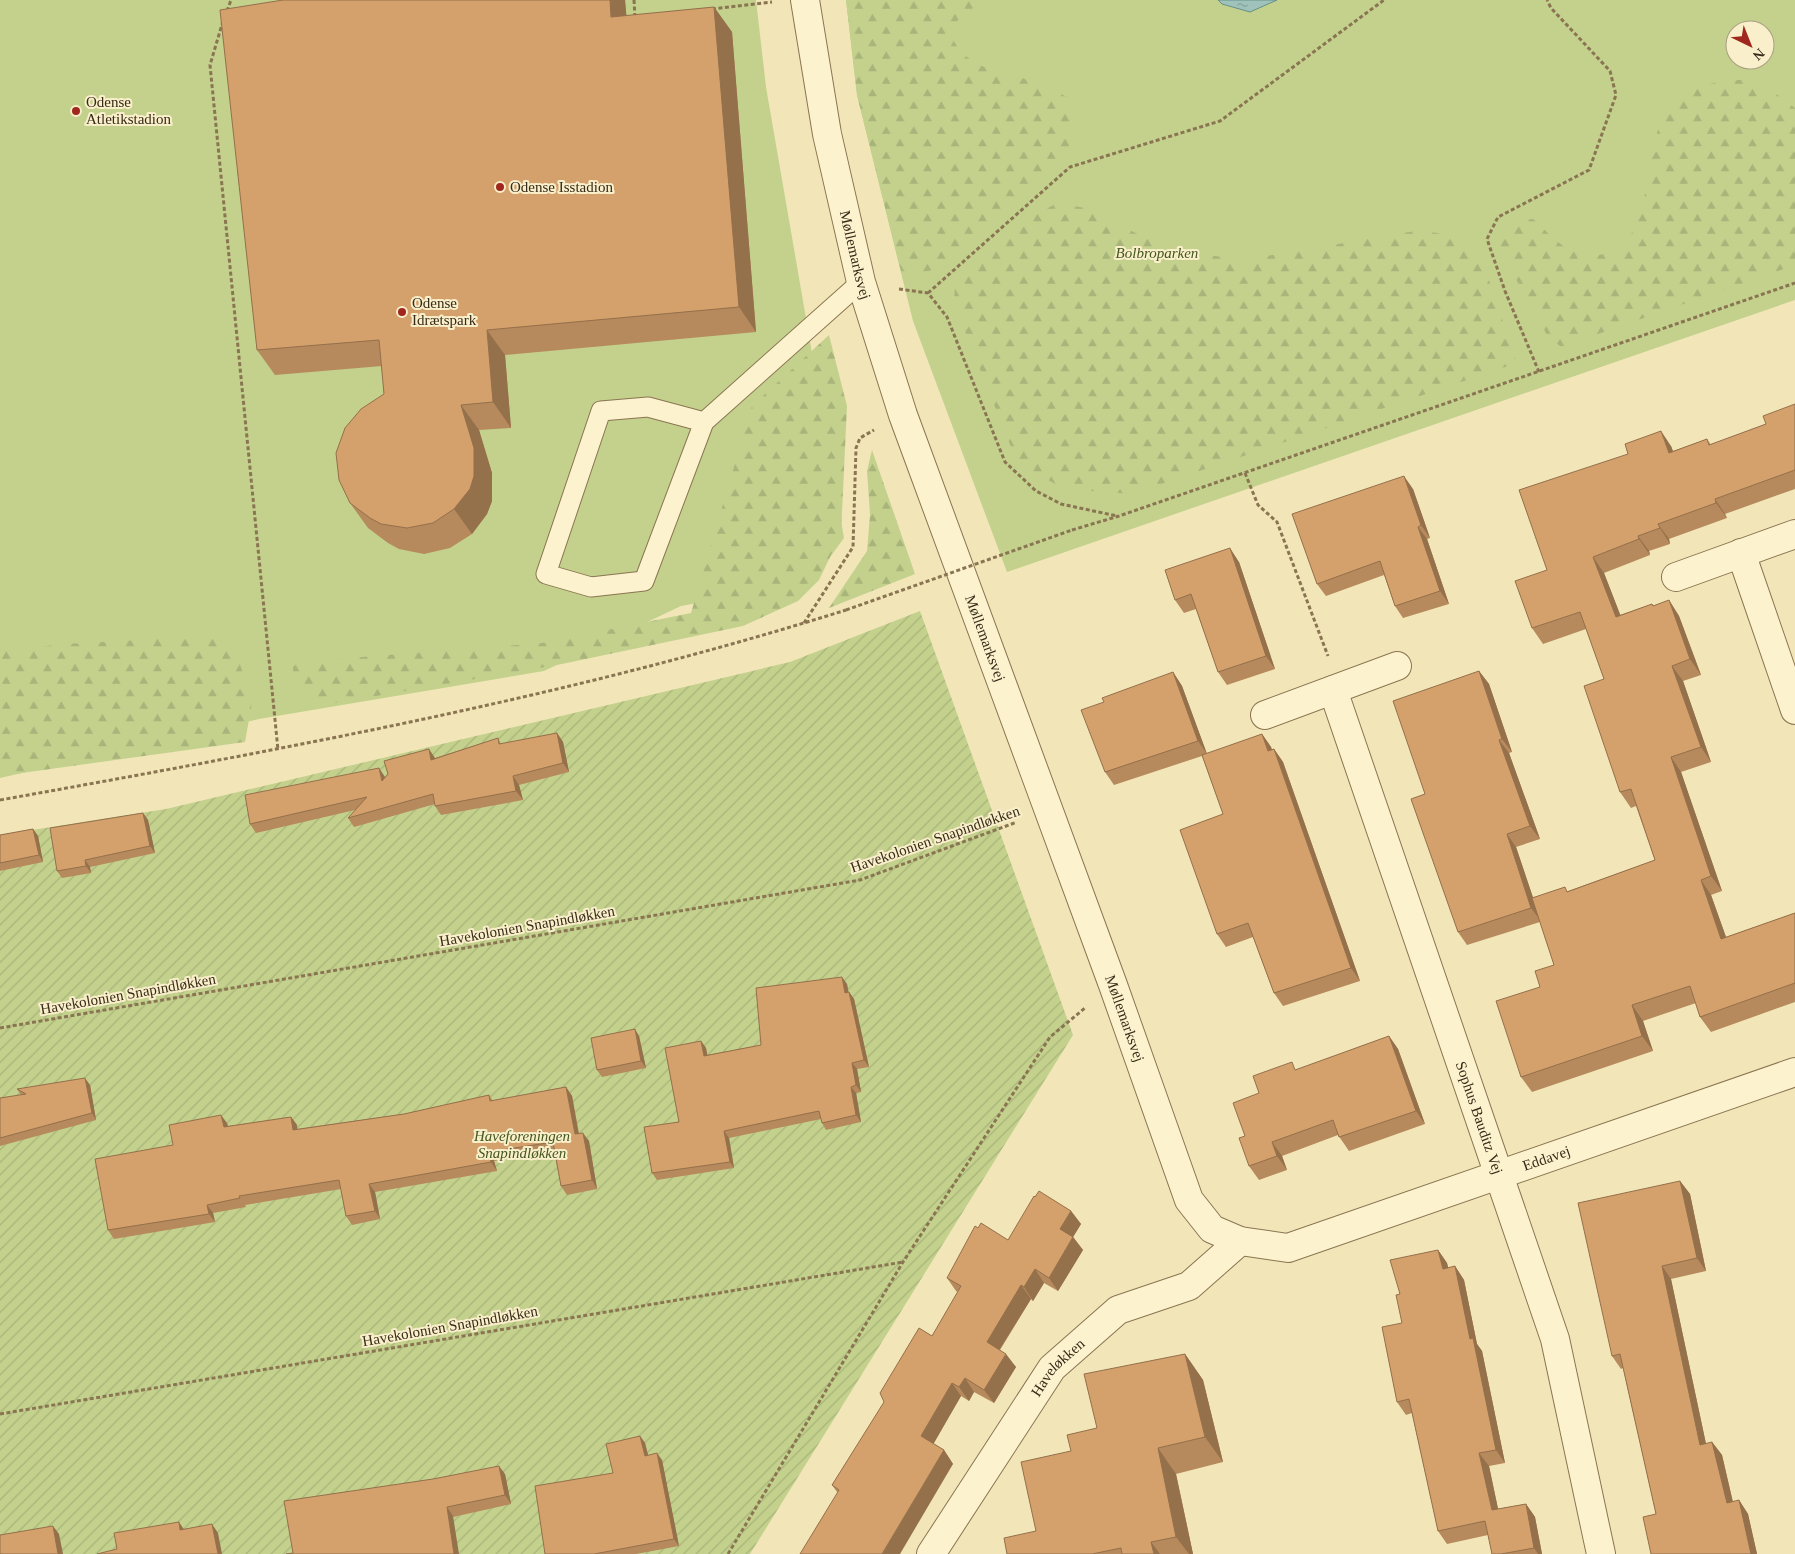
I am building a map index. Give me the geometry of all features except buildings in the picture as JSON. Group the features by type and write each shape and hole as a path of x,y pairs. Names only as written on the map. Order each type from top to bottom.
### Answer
{"street":[{"name":"Møllemarksvej","path":"792,1 861,282 903,415 1113,985 1189,1200 1212,1229 1240,1241"},
{"path":"1676,577 1795,534"},
{"path":"1741,553 1795,710"},
{"path":"1265,715 1397,666"},
{"name":"Sophus Bauditz Vej","path":"1336,688 1555,1340 1601,1554"},
{"name":"Eddavej","path":"1240,1241 1288,1248 1795,1072"},
{"name":"Haveløkken","path":"931,1554 1052,1368 1118,1310 1189,1286 1240,1241"}],"lane":[{"path":"704,422 648,407 601,411 546,574 591,587 644,581 704,422 861,282"}],"path":[{"path":"231,0 210,65 278,750"},
{"path":"634,0 635,19"},
{"path":"928,294 1070,167 1220,121 1384,0"},
{"path":"1539,372 1505,291 1487,239 1498,217 1589,170 1616,95 1610,71 1551,8 1548,0"},
{"path":"702,10 792,1"},
{"path":"627,20 645,18"},
{"path":"861,282 928,294 947,318 1005,462 1036,491 1061,504 1119,516"},
{"path":"0,800 278,750 628,674 804,624 1072,530 1245,473 1795,283"},
{"path":"804,624 853,547 854,459 860,438 903,415"},
{"path":"1245,473 1258,505 1278,522 1336,688"},
{"name":"Havekolonien Snapindløkken","path":"0,1028 860,880 1048,811"},
{"path":"728,1554 903,1262 1050,1037 1113,985"},
{"name":"Havekolonien Snapindløkken","path":"0,1414 903,1262"}],"green space":[{"name":"Odense Idrætspark","path":"0,0 756,0 766,87 844,538 812,582 681,606 544,671 259,719 0,778"},
{"name":"Bolbroparken","path":"846,0 1795,0 1795,300 1007,572 913,321 857,95"},
{"path":"846,0 1005,0 979,6 960,18 950,33 956,44 971,60 980,65 1034,82 1069,98 1073,114 1072,141 1065,156 941,267 903,279 857,95"},
{"path":"1756,79 1795,108 1795,265 1561,347 1547,335 1498,247 1499,235 1511,221 1533,219 1566,248 1585,255 1595,256 1607,253 1623,243 1634,229 1642,210 1659,127 1668,112 1697,88 1718,82"},
{"path":"1057,203 1085,208 1168,249 1243,260 1421,230 1457,237 1479,251 1517,363 1132,494 1064,489 1017,462 954,304 955,284 1029,219"},
{"path":"829,335 847,406 841,534 819,580 798,601 743,626 562,664 335,703 314,701 294,688 293,667 298,662 542,643 691,613 752,406"},
{"path":"872,450 915,574 829,608 867,551 870,515 867,471"},
{"name":"Haveforeningen Snapindløkken","path":"920,611 1073,1035 750,1554 0,1554 0,835 166,809 790,662"},
{"path":"231,635 252,703 245,742 0,776 0,651 65,644"}],"water":[{"path":"1218,0 1277,0 1250,12 1222,4"}],"place":[{"name":"Odense Atletikstadion","path":"76,111"},
{"name":"Odense Isstadion","path":"500,187"},
{"name":"Odense Idrætspark","path":"402,312"}]}
